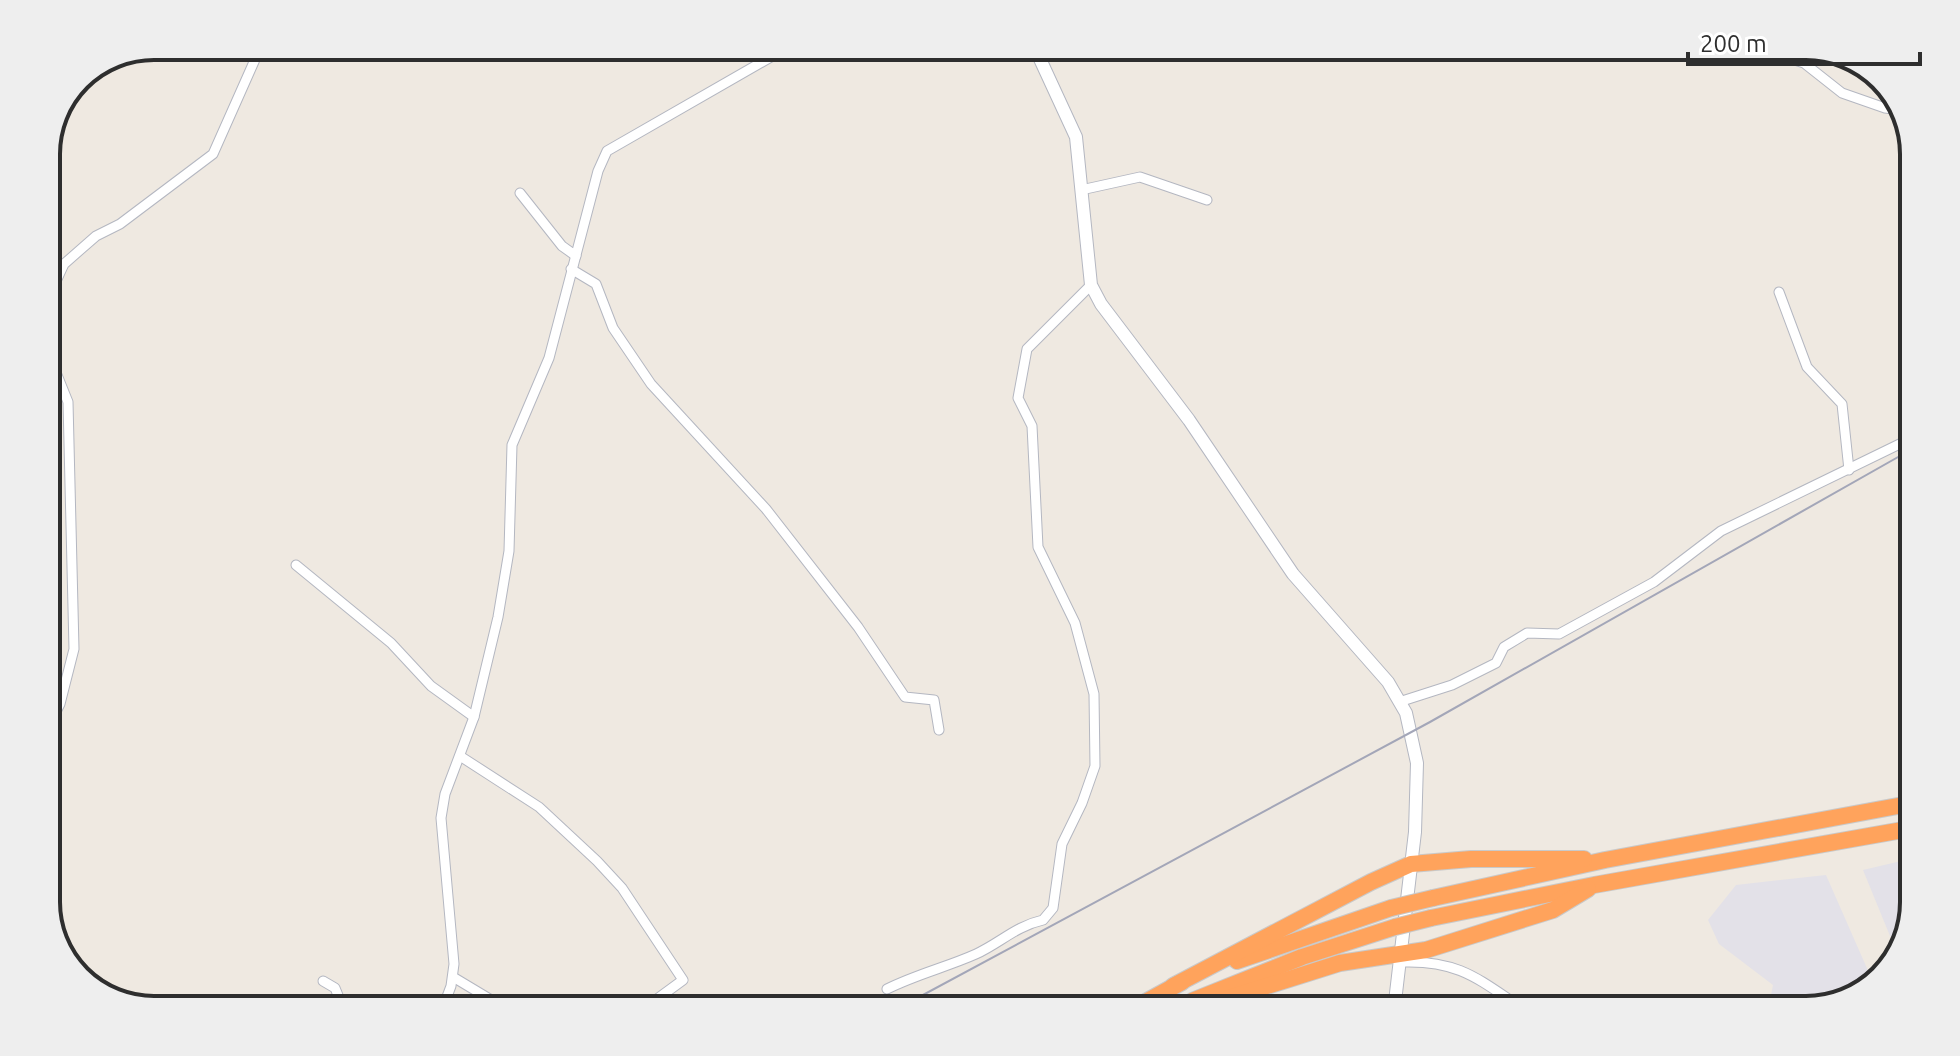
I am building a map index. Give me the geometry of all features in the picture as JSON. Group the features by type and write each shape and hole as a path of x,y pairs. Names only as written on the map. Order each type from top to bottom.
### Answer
{"highway":[{"path":"1173,986 1289,941 1391,908 1605,860 1900,806"},
{"path":"1207,996 1302,957 1431,918 1594,885 1900,830"},
{"path":"1156,996 1392,871 1411,864 1548,857 1605,860"},
{"path":"1236,996 1351,960 1403,959 1553,910 1594,885"}],"street":[{"path":"60,273 64,264 96,236 120,224 213,154 255,60"},
{"path":"447,996 453,977 441,818 445,794 474,717 498,617 507,565 512,445 549,358 595,181 607,151 766,60"},
{"path":"1040,60 1076,137 1091,285 1293,574 1388,682 1406,713 1417,763 1403,959 1396,996"},
{"path":"1795,60 1804,63 1842,93 1888,109"},
{"path":"1081,190 1140,177 1207,200"},
{"path":"520,193 562,246 576,256"},
{"path":"571,269 596,284 613,328 651,384 766,509 858,627 905,697 934,700 939,730"},
{"path":"887,989 922,971 976,954 1023,924 1043,920 1053,908 1062,844 1082,803 1095,766 1094,694 1075,623 1038,547 1032,426 1018,398 1027,349 1091,285"},
{"path":"1779,292 1807,367 1842,404 1849,470"},
{"path":"60,382 68,402 74,649 60,704"},
{"path":"1399,702 1452,685 1496,663 1504,647 1527,633 1559,634 1654,582 1721,531 1900,444"},
{"path":"296,565 391,643 431,686 474,717"},
{"path":"460,756 546,813 622,888 683,980 661,996"},
{"path":"1403,959 1451,966 1501,996"},
{"path":"453,977 485,996"},
{"path":"323,981 335,988 338,996"}],"shaded area":[{"path":"1900,861 1899,915 1893,938 1890,936 1863,870"},
{"path":"1826,875 1869,972 1831,993 1771,996 1773,985 1719,944 1708,920 1736,885"}],"railway":[{"path":"921,996 1430,722 1900,456"}]}
